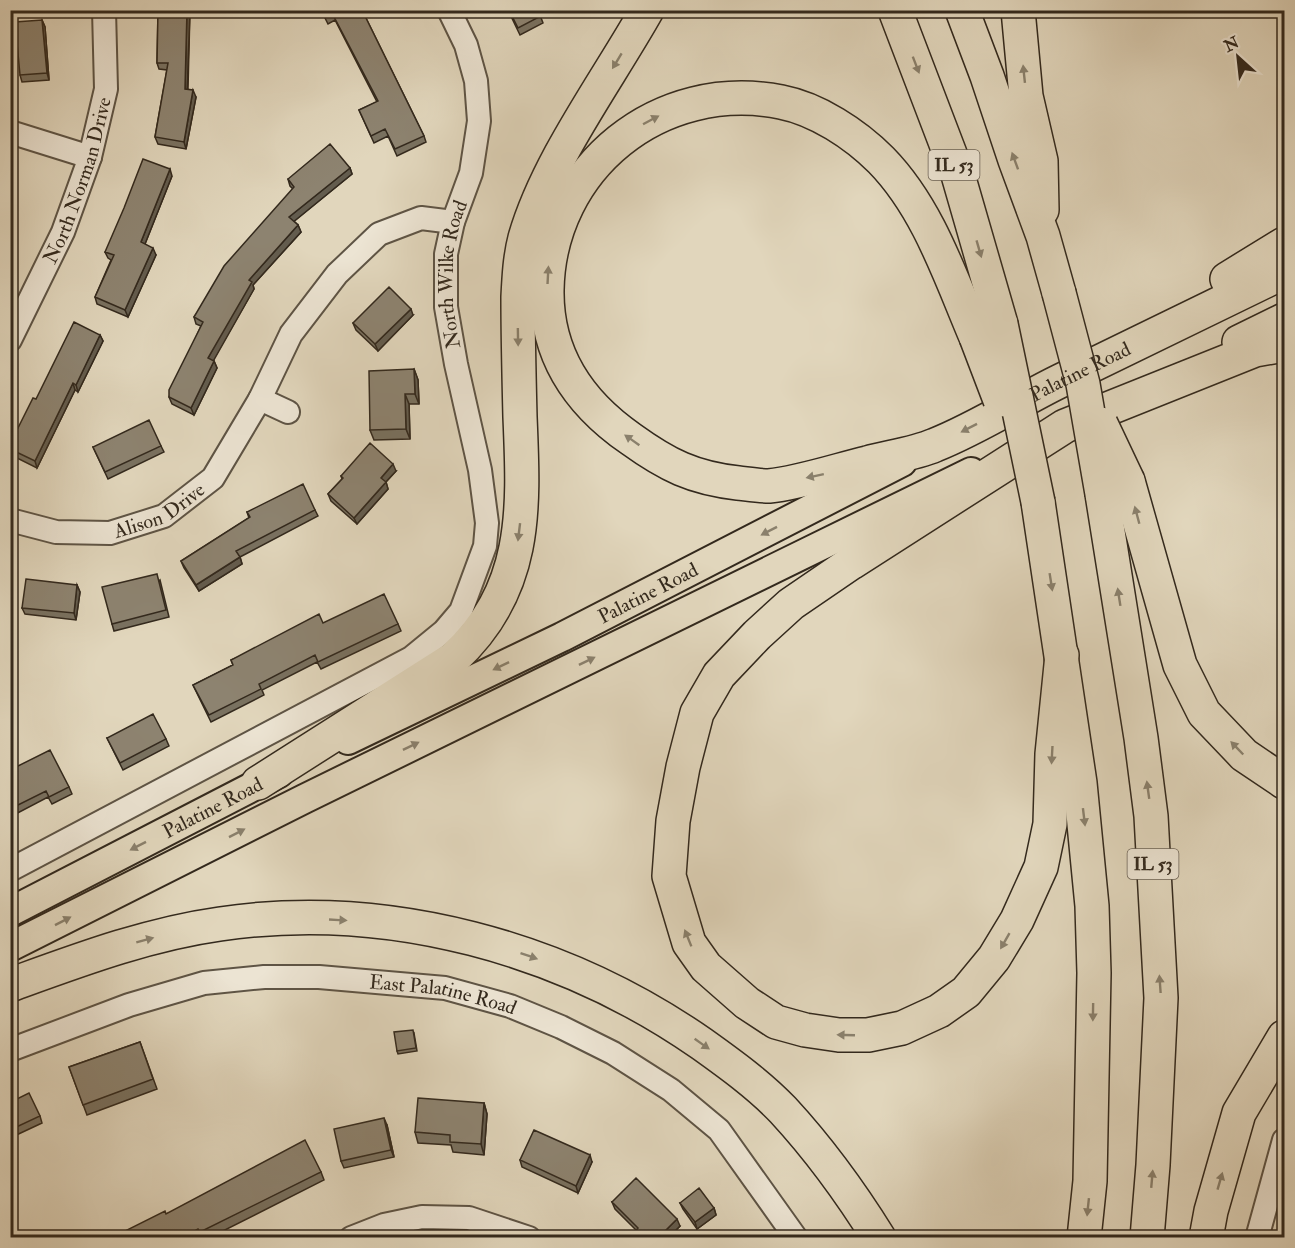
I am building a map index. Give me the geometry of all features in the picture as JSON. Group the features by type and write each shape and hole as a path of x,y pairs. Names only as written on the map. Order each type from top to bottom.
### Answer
{"highway":[{"path":"258,783 453,659 471,642 495,605 512,567 521,518 523,484 518,297 519,270 525,239 535,210 562,154 647,10"},
{"name":"IL 53","path":"895,10 958,175 988,331"},
{"name":"IL 53","path":"962,10 1043,236 1059,293 1069,384 1115,487 1151,816 1161,998 1147,1238"},
{"path":"1018,10 1026,96 1041,161 1043,236"},
{"path":"933,446 830,473 767,486 716,480 683,471 648,451 611,425 578,391 561,362 551,335 547,304 552,242 563,212 576,188 601,157 651,119 687,105 727,98 784,102 811,112 860,141 881,160 902,184 988,331 1040,513 1080,783 1092,906 1094,973 1090,1170 1084,1238"},
{"path":"1069,384 1284,244"},
{"name":"Palatine Road","path":"933,446 1069,384 1284,272"},
{"name":"Palatine Road","path":"1065,426 1284,320"},
{"path":"1062,655 1052,754 1050,824 1041,867 1017,920 994,958 966,992 939,1011 902,1028 868,1035 839,1035 805,1030 776,1022 747,1003 706,967 689,943 669,876 673,821 683,767 697,712 719,675 791,604 1065,426 1255,350 1284,345"},
{"path":"1115,487 1180,665 1204,713 1244,755 1284,782"},
{"path":"10,986 82,959 175,932 273,919 320,918 408,925 465,937 531,956 606,987 647,1008 737,1069 783,1110 858,1204 879,1238"},
{"path":"1206,1238 1211,1211 1239,1113 1284,1036"}],"main road":[{"name":"Palatine Road","path":"10,947 304,799 1065,426"},
{"name":"Palatine Road","path":"10,912 258,783 562,637 933,446"}],"street":[{"name":"North Norman Drive","path":"10,340 63,232 90,157 106,89 104,10"},
{"name":"North Wilke Road","path":"10,870 411,658 444,631 461,610 485,546 487,523 480,471 456,364 447,307 446,254 453,222 471,173 479,121 476,81 466,45 449,10"},
{"path":"10,132 90,157"},
{"name":"Alison Drive","path":"10,520 56,532 110,533 164,516 213,478 260,399 291,334 337,274 379,234 421,218 453,222"},
{"path":"260,399 288,412"},
{"name":"East Palatine Road","path":"10,1050 129,1005 204,983 264,977 319,977 445,988 510,1006 561,1027 613,1053 671,1090 719,1130 796,1238"},
{"path":"1257,1238 1280,1176 1284,1140"},
{"path":"351,1238 384,1225 422,1218 469,1218 529,1238"}],"building":[{"path":"158,10 187,10 185,89 193,90 184,142 155,137 168,63 157,63"},
{"path":"322,10 362,10 424,136 395,149 385,129 371,136 359,110 378,101 332,13 325,17"},
{"path":"509,10 538,10 541,16 518,28"},
{"path":"42,20 47,73 20,75 15,22"},
{"path":"330,144 350,168 289,217 298,225 249,280 252,282 208,358 214,361 191,408 169,397 169,390 203,322 194,317 224,266 294,187 288,179"},
{"path":"143,159 170,169 141,242 153,248 125,310 95,297 114,255 105,252"},
{"path":"389,287 411,309 375,344 353,323"},
{"path":"74,322 100,335 76,385 73,383 35,461 10,449 10,444 33,398 36,399"},
{"path":"414,369 415,394 405,394 406,429 370,430 369,371"},
{"path":"149,420 161,446 105,472 93,447"},
{"path":"370,443 393,464 381,478 386,482 354,518 328,494"},
{"path":"303,484 315,510 236,551 240,557 196,585 181,561 250,517 247,512"},
{"path":"157,574 166,610 112,624 102,587"},
{"path":"26,579 77,585 74,613 22,608"},
{"path":"384,594 398,624 318,662 315,655 259,684 261,689 209,715 193,685 233,665 231,660 319,614 323,623"},
{"path":"153,714 166,739 120,763 107,738"},
{"path":"50,750 69,787 49,797 46,791 10,809 10,770"},
{"path":"413,1030 416,1048 397,1051 394,1032"},
{"path":"140,1042 153,1079 83,1105 69,1067"},
{"path":"12,1093 15,1100 29,1093 40,1116 10,1130 10,1094"},
{"path":"418,1098 484,1103 481,1144 450,1142 450,1135 415,1132"},
{"path":"384,1118 391,1150 341,1161 334,1129"},
{"path":"534,1130 590,1155 576,1186 520,1160"},
{"path":"305,1140 321,1172 200,1232 198,1229 182,1238 121,1238 119,1234 165,1211 166,1214"},
{"path":"636,1178 677,1219 658,1238 636,1238 633,1234 638,1228 612,1202"},
{"path":"699,1188 714,1208 695,1222 680,1203"}]}
